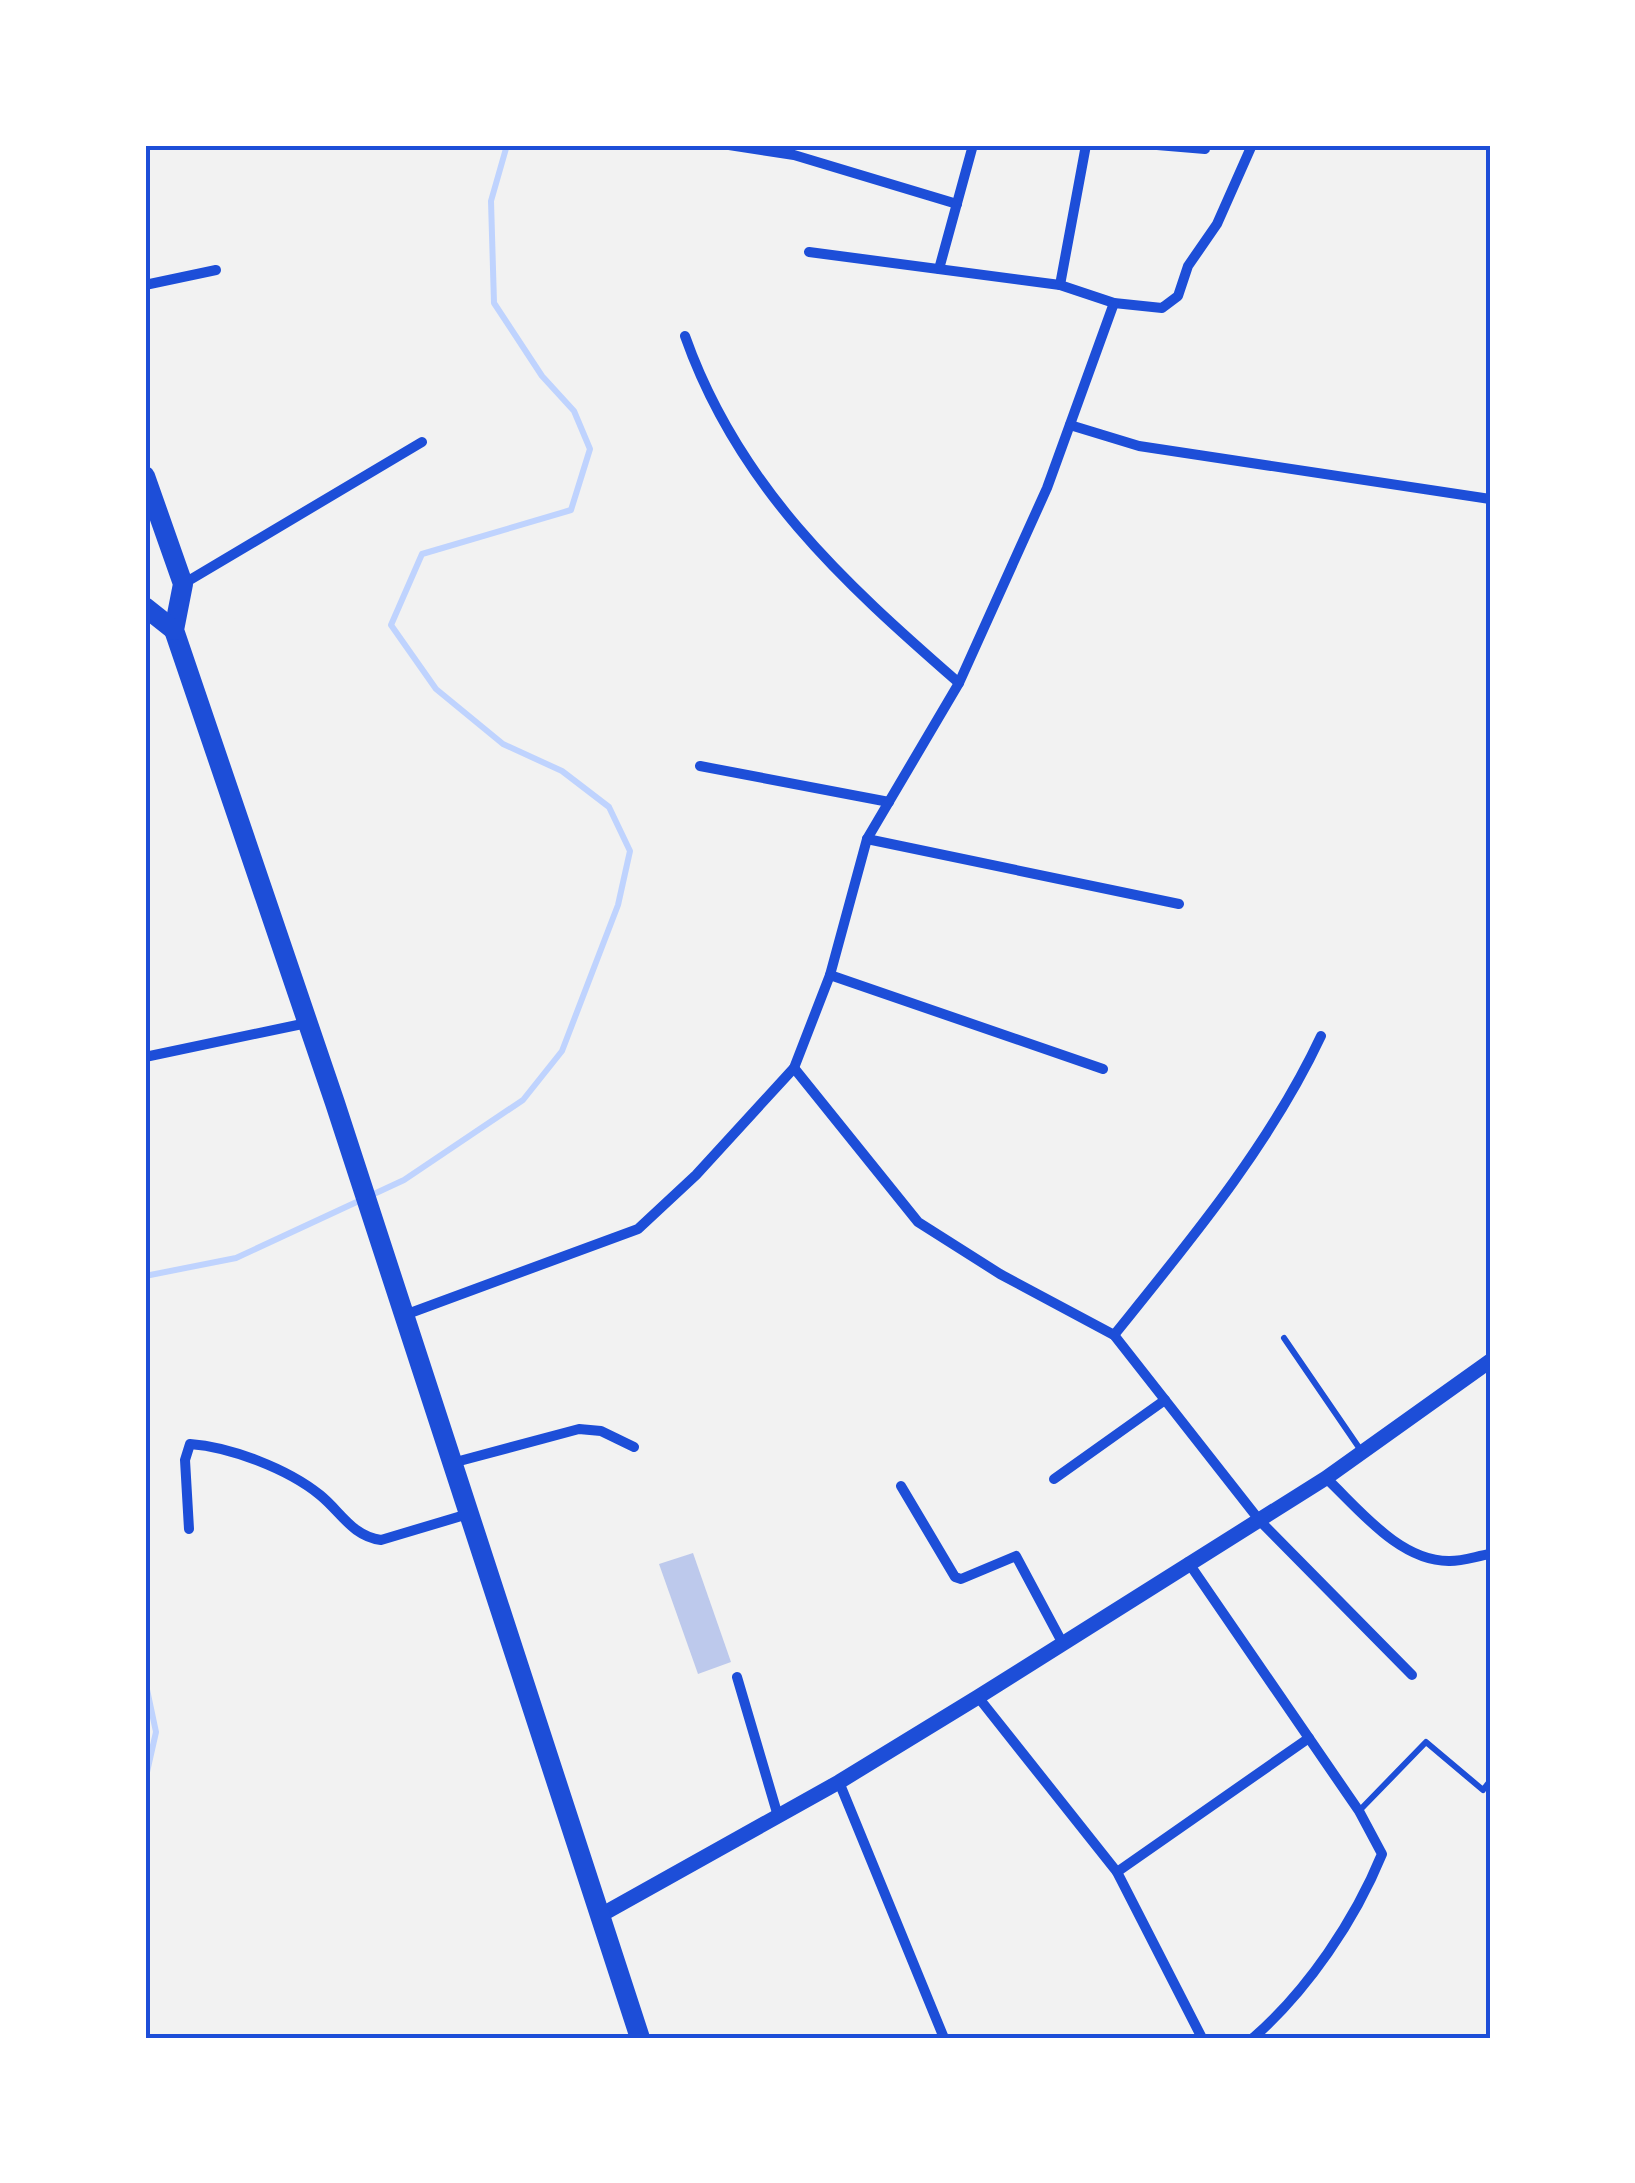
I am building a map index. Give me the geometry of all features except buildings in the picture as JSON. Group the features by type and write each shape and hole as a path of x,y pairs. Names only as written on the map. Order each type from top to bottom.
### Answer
{"main road":[{"path":"145,476 183,584 174,630 335,1104 640,2038"},
{"path":"145,607 174,630"}],"street":[{"path":"729,145 794,155 956,204"},
{"path":"939,269 973,145"},
{"path":"1060,285 1086,145"},
{"path":"1157,145 1204,149"},
{"path":"809,252 1060,285 1143,309 1172,304 1188,266 1218,224 1252,145"},
{"path":"145,286 216,270"},
{"path":"402,1316 638,1228 696,1176 794,1068 830,974 867,839 958,683 1047,488 1114,303"},
{"path":"685,336 706,398 772,501 875,610 958,683"},
{"path":"1070,425 1139,446 1490,500"},
{"path":"183,584 422,442"},
{"path":"700,766 889,802"},
{"path":"867,839 1180,904"},
{"path":"830,974 1104,1070"},
{"path":"145,1057 308,1023"},
{"path":"1114,1335 1202,1226 1303,1075 1321,1036"},
{"path":"794,1068 918,1222 1000,1274 1114,1335 1260,1521 1412,1675"},
{"path":"600,1915 840,1782 978,1697 1188,1561 1326,1478 1490,1361"},
{"path":"1054,1479 1165,1400"},
{"path":"451,1463 579,1428 601,1431 634,1447"},
{"path":"189,1530 184,1460 190,1444 233,1453 304,1484 358,1533 370,1538 381,1540 468,1514"},
{"path":"1326,1478 1390,1538 1420,1554 1449,1561 1490,1554"},
{"path":"901,1486 955,1577 960,1579 1016,1556 1062,1642"},
{"path":"1188,1561 1359,1811 1382,1854 1362,1902 1314,1968 1253,2038"},
{"path":"737,1677 778,1816"},
{"path":"978,1697 1117,1872 1202,2038"},
{"path":"1117,1872 1309,1738"},
{"path":"840,1782 944,2038"}],"lane":[{"path":"1284,1338 1362,1452"},
{"path":"1359,1811 1426,1742 1482,1790 1490,1782"}],"waterway":[{"path":"145,1276 236,1258 404,1180 523,1100 562,1051 618,905 630,851 609,807 562,771 503,744 436,689 391,625 422,554 571,510 590,449 574,411 542,376 494,303 491,201 507,145"},
{"path":"145,1680 156,1732 145,1781"}]}
